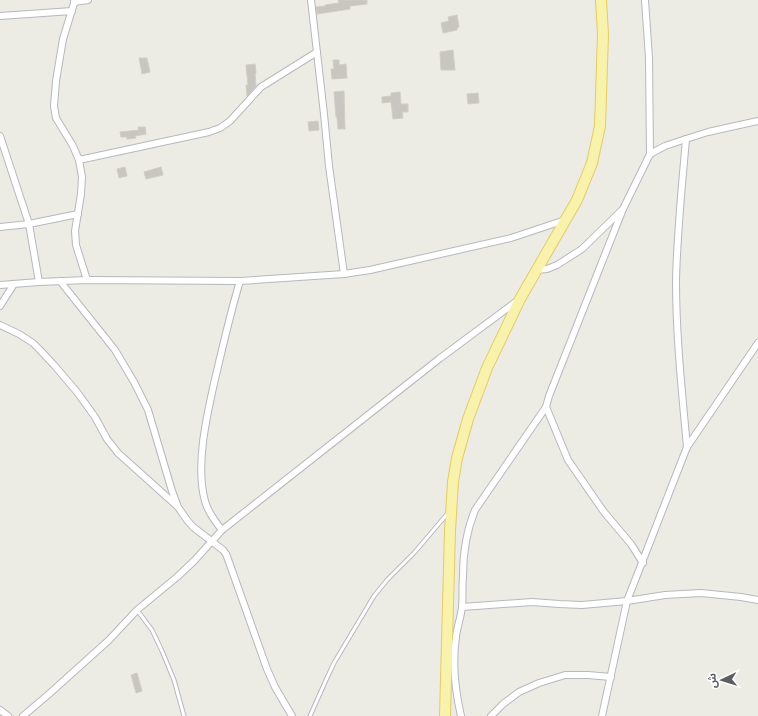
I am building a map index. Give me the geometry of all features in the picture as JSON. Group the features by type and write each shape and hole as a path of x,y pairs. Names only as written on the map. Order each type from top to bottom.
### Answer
{"main road":[{"path":"445,716 453,482 459,448 468,419 488,368 520,299 577,200 592,163 600,126 603,34 601,0"}],"street":[{"path":"87,280 76,245 76,231 82,177 79,160 73,146 56,118 54,106 56,81 63,39 74,1 88,0"},
{"path":"311,0 329,166 344,274"},
{"path":"461,716 456,692 454,662 458,622 462,608 464,556 470,524 475,510 546,407 623,209 650,154 649,58 645,0"},
{"path":"0,16 72,11"},
{"path":"79,160 209,132 220,128 230,121 261,87 317,52"},
{"path":"650,154 665,146 708,132 758,121"},
{"path":"0,136 29,224 39,282"},
{"path":"686,139 678,227 676,281 678,351 687,447"},
{"path":"536,270 547,269 557,265 582,249 623,209"},
{"path":"0,227 29,224 78,214"},
{"path":"0,285 87,280 240,282 344,274 370,270 512,238 565,220"},
{"path":"60,281 115,350 132,378 148,410 178,507"},
{"path":"222,530 211,516 205,501 201,472 202,456 210,404 230,314 240,282"},
{"path":"0,306 14,284"},
{"path":"24,716 109,640 137,610 194,562 222,530 439,359 520,299"},
{"path":"0,325 19,334 39,349 54,364 80,396 118,453 178,507 193,526 223,550 228,558 267,669 275,687 292,716"},
{"path":"602,716 627,601 687,447 758,343"},
{"path":"546,407 568,460 604,512 631,544 642,563"},
{"path":"462,608 532,602 582,605 701,593 758,600"},
{"path":"491,716 503,704 519,692 539,683 565,675 611,677"},
{"path":"0,710 8,716"}],"lane":[{"path":"310,716 334,663 374,596 452,509"},
{"path":"137,610 152,630 167,663 174,680 184,716"}],"building":[{"path":"338,0 367,0 367,4 350,6 350,9 317,14 316,7 339,3"},
{"path":"457,15 459,27 457,30 443,33 441,23 449,21 448,17"},
{"path":"453,50 455,70 441,70 440,52"},
{"path":"139,58 147,58 150,72 142,74"},
{"path":"333,60 339,60 339,65 346,64 347,78 332,79 331,69 334,69"},
{"path":"255,64 256,86 247,96 246,85 248,85 246,65"},
{"path":"344,91 345,129 338,129 334,92"},
{"path":"400,92 401,104 408,104 408,112 402,112 403,118 393,119 391,102 382,103 382,97 391,96 391,93"},
{"path":"478,93 479,103 468,104 467,94"},
{"path":"318,121 319,130 309,131 308,122"},
{"path":"138,127 145,127 146,134 135,136 136,138 127,139 127,137 121,137 120,132 139,130"},
{"path":"125,167 127,176 119,178 117,169"},
{"path":"161,167 163,175 146,179 144,172"},
{"path":"137,673 142,691 136,693 131,675"}]}
